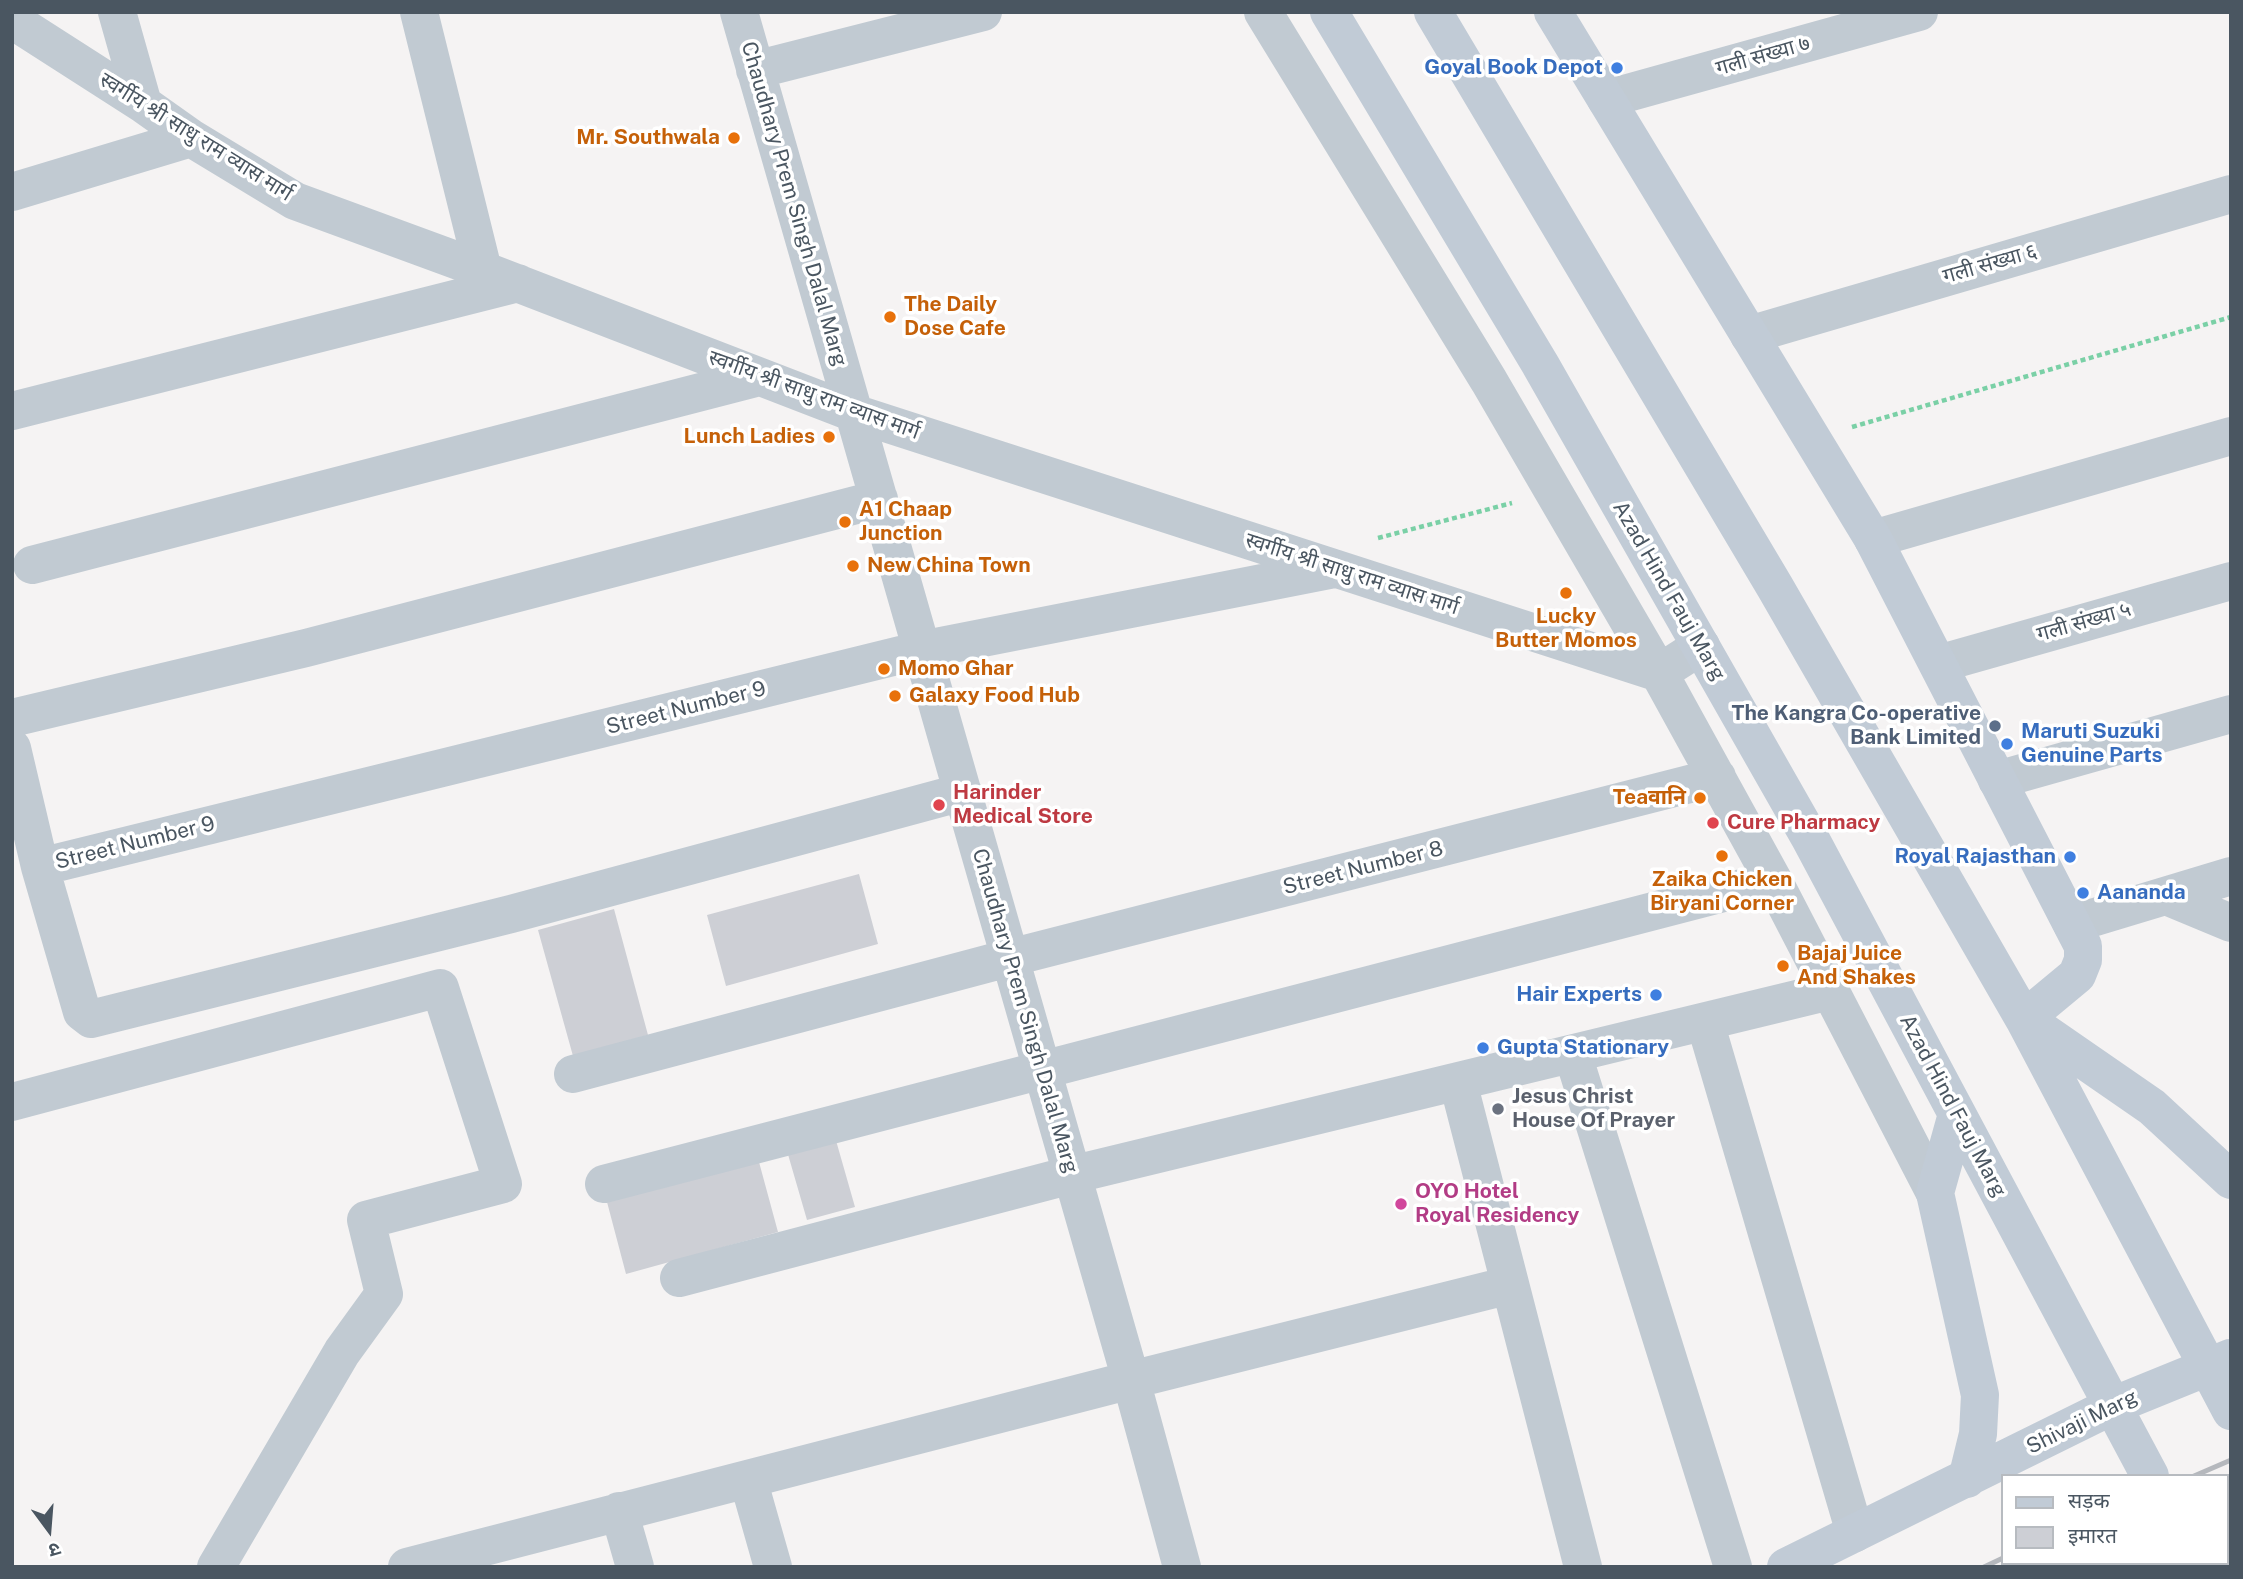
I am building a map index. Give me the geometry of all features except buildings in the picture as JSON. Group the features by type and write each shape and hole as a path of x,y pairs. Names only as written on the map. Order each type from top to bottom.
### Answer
{"main road":[{"name":"Azad Hind Fauj Marg","path":"1329,12 1540,364 1810,838 2149,1474"},
{"path":"1433,12 1775,587 2024,1019 2219,1362 2231,1411"},
{"path":"1553,12 1873,539 2072,924 2082,946 2083,960 2077,975 2024,1019"},
{"path":"2024,1019 2152,1107 2231,1180"},
{"path":"1957,1114 1935,1193 1980,1395 1978,1434 1967,1479"},
{"name":"Shivaji Marg","path":"1786,1567 2112,1406 2219,1362"}],"street":[{"path":"117,12 142,104"},
{"path":"419,12 483,270"},
{"name":"Chaudhary Prem Singh Dalal Marg","path":"739,12 1131,1380 1182,1567"},
{"path":"755,70 983,12"},
{"path":"1263,12 1489,382 1659,673 1773,880 1935,1193"},
{"name":"गली संख्या ७","path":"1606,99 1919,12"},
{"name":"स्वर्गीय श्री साधु राम व्यास मार्ग","path":"12,20 191,138 295,201 518,283 854,413 1659,673"},
{"path":"12,192 191,138"},
{"name":"गली संख्या ६","path":"1749,335 2231,194"},
{"path":"12,411 518,283"},
{"path":"32,565 759,377"},
{"path":"1873,539 2231,436"},
{"path":"12,718 319,645 879,499"},
{"name":"Street Number 9","path":"40,867 921,650 1336,569"},
{"name":"गली संख्या ५","path":"1938,664 2231,581"},
{"path":"1659,673 1700,646"},
{"path":"1997,780 2231,714"},
{"path":"12,748 40,867 82,1012 91,1019 512,915 963,792"},
{"name":"Street Number 8","path":"573,1074 1009,958 1717,777"},
{"path":"2072,924 2231,876"},
{"path":"604,1184 1041,1068 1773,880"},
{"path":"2166,896 2231,923"},
{"path":"12,1102 440,988 503,1184 366,1220 384,1294 342,1352 216,1567"},
{"path":"679,1278 1071,1175 1829,991"},
{"path":"1705,1023 1855,1533"},
{"path":"1573,1055 1733,1567"},
{"path":"1458,1082 1583,1567"},
{"path":"407,1567 493,1556 619,1511 1510,1285"},
{"path":"748,1479 773,1567"},
{"path":"619,1511 635,1567"}],"path":[{"path":"1812,438 2231,317"},
{"path":"1369,540 1554,492"}],"railway":[{"path":"2199,1474 2231,1460"},
{"path":"1984,1567 2002,1558"},
{"path":"2057,1567 2061,1565"}],"place":[{"name":"Goyal Book Depot","path":"1617,68"},
{"name":"Mr. Southwala","path":"734,138"},
{"name":"The Daily Dose Cafe","path":"890,317"},
{"name":"Lunch Ladies","path":"829,437"},
{"name":"A1 Chaap Junction","path":"845,522"},
{"name":"New China Town","path":"853,566"},
{"name":"Lucky Butter Momos","path":"1566,593"},
{"name":"Momo Ghar","path":"884,669"},
{"name":"Galaxy Food Hub","path":"895,696"},
{"name":"The Kangra Co-operative Bank Limited","path":"1995,726"},
{"name":"Maruti Suzuki Genuine Parts","path":"2007,744"},
{"name":"Teaवानि","path":"1700,798"},
{"name":"Harinder Medical Store","path":"939,805"},
{"name":"Cure Pharmacy","path":"1713,823"},
{"name":"Zaika Chicken Biryani Corner","path":"1722,856"},
{"name":"Royal Rajasthan","path":"2070,857"},
{"name":"Aananda","path":"2083,893"},
{"name":"Bajaj Juice And Shakes","path":"1783,966"},
{"name":"Hair Experts","path":"1656,995"},
{"name":"Gupta Stationary","path":"1483,1048"},
{"name":"Jesus Christ House Of Prayer","path":"1498,1109"},
{"name":"OYO Hotel Royal Residency","path":"1401,1204"}]}
